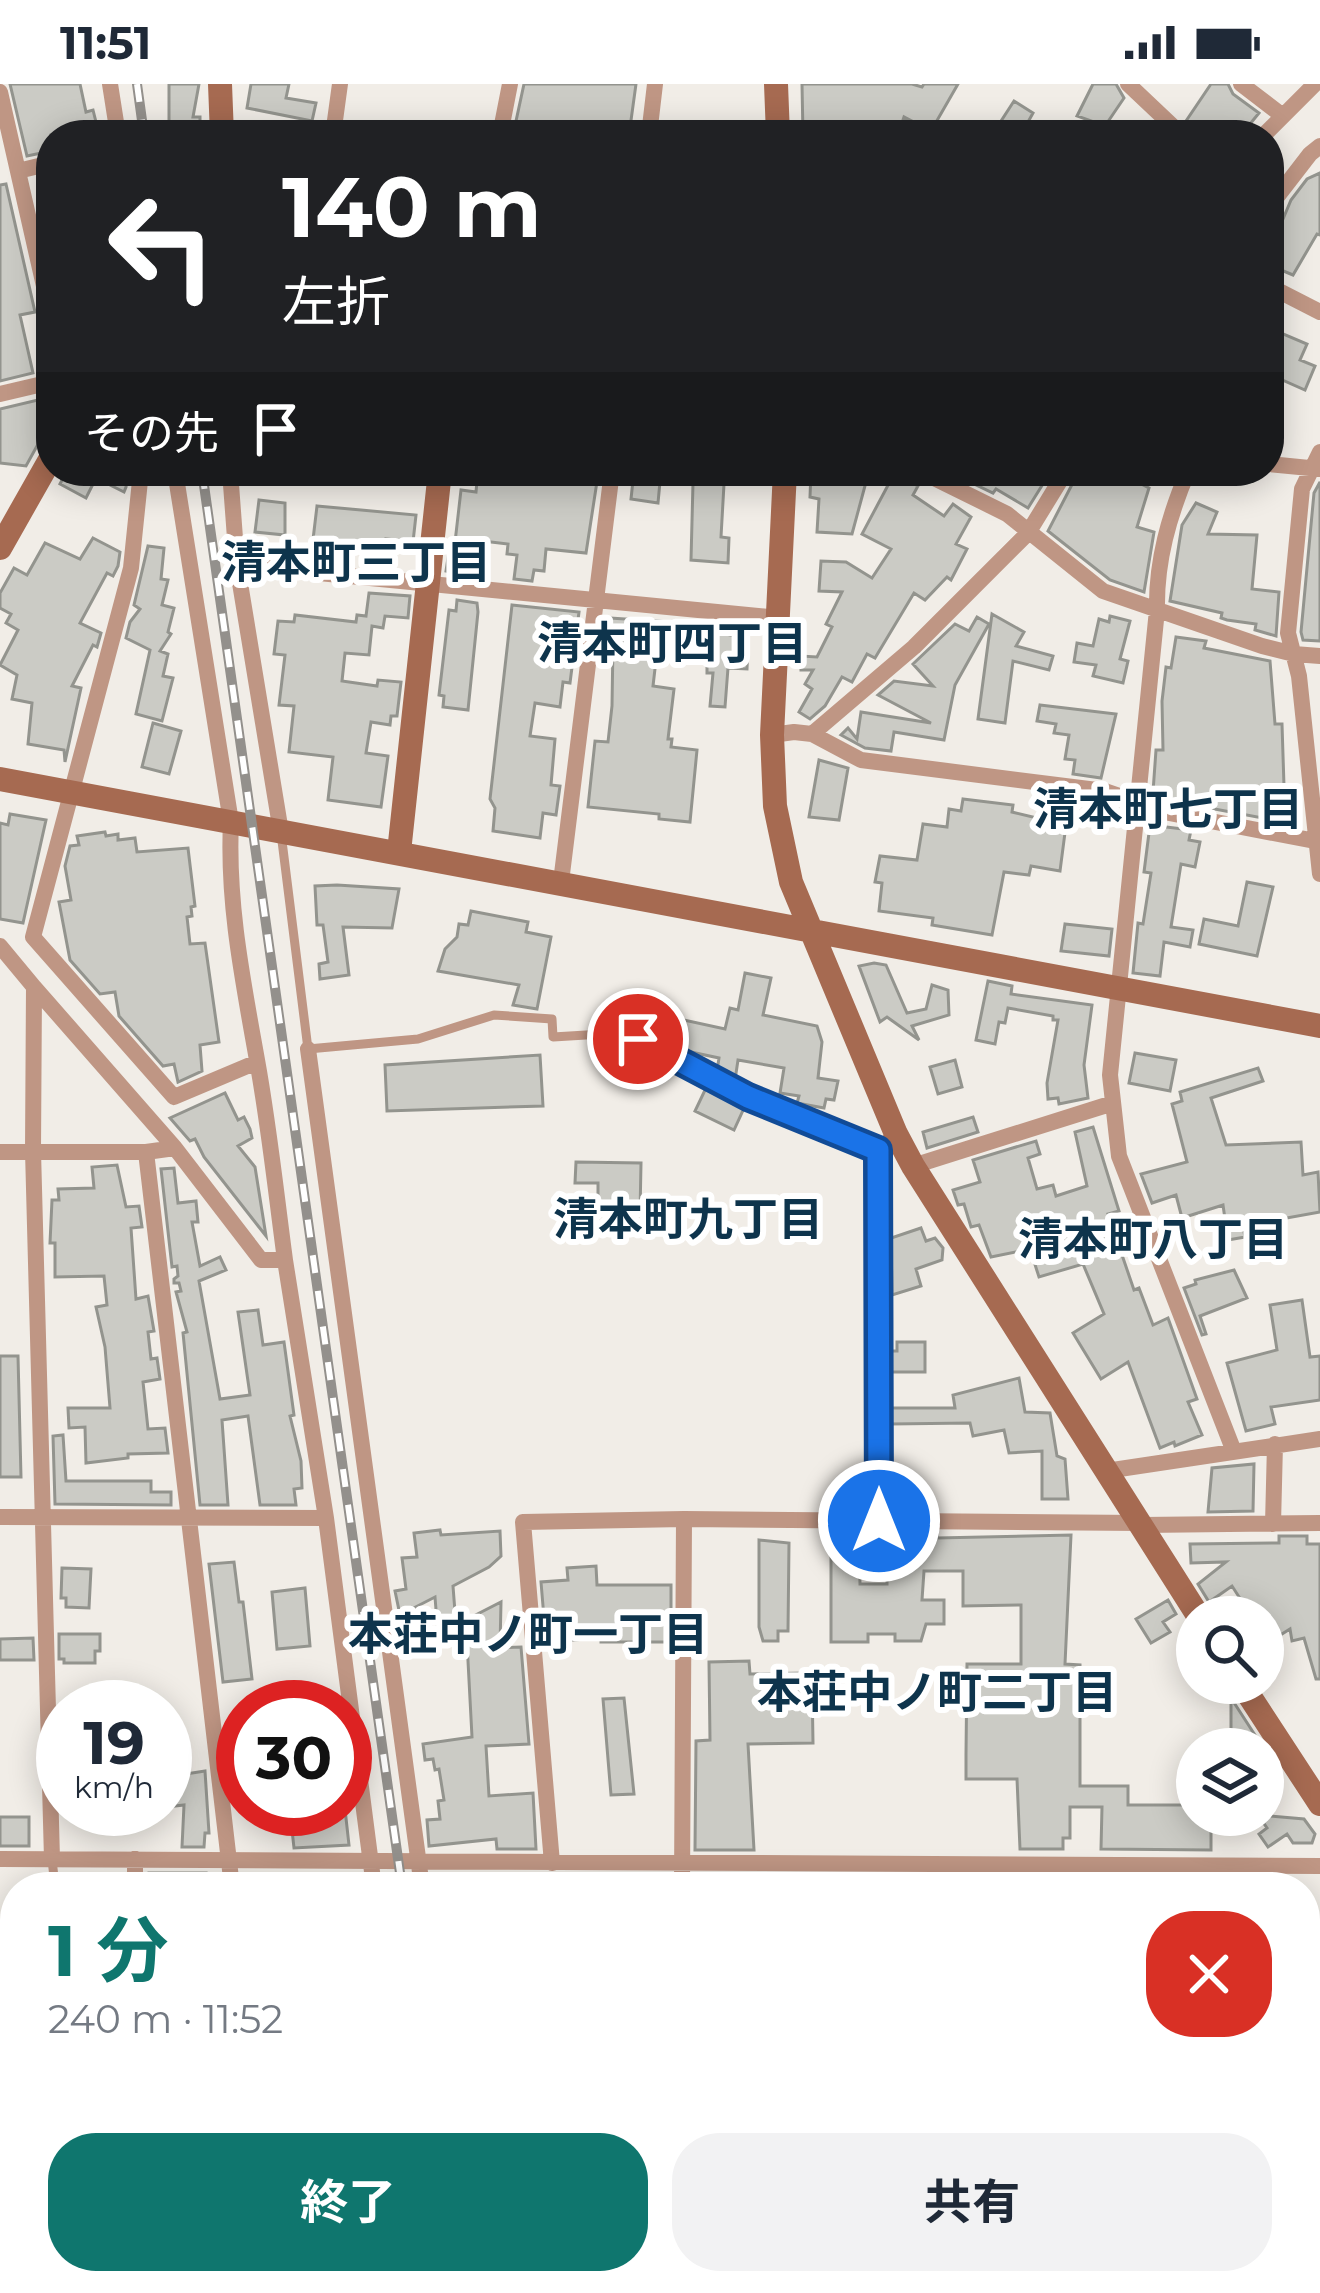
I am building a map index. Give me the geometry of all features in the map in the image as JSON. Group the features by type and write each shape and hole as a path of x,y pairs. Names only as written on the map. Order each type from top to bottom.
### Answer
{"street":[{"path":"110,84 116,120"},
{"path":"220,84 221,120"},
{"path":"335,120 340,84"},
{"path":"503,120 510,84"},
{"path":"651,120 655,84"},
{"path":"776,84 777,120"},
{"path":"1128,84 1166,120"},
{"path":"1241,84 1283,116"},
{"path":"1279,120 1315,84"},
{"path":"0,92 36,251"},
{"path":"1284,187 1320,146"},
{"path":"18,171 36,167"},
{"path":"1284,294 1320,312"},
{"path":"0,394 36,386"},
{"path":"1284,464 1317,463"},
{"path":"1317,463 1302,489 1288,633 1320,874"},
{"path":"0,548 36,484"},
{"path":"139,486 131,568 33,937 174,1097 257,1062"},
{"path":"177,486 231,822 229,853 240,974 326,1518 372,1872"},
{"path":"231,486 237,565 281,832"},
{"path":"399,852 438,486"},
{"path":"561,882 610,486"},
{"path":"784,486 772,735 775,806 791,882 887,1142 879,1521"},
{"path":"950,486 1007,514 1103,591 1294,655 1320,656"},
{"path":"812,734 914,647 1028,533 1057,486"},
{"path":"1183,486 1162,543 1110,1104 1119,1156 1233,1449"},
{"path":"237,565 779,618"},
{"path":"772,735 812,734 861,760 1105,791 1169,813 1319,841"},
{"path":"0,779 1320,1026"},
{"path":"0,946 176,1148 260,1260 285,1260"},
{"path":"34,987 33,1151 52,1859"},
{"path":"308,1049 420,1872"},
{"path":"914,1166 1110,1104"},
{"path":"887,1142 914,1166 1185,1596"},
{"path":"0,1152 176,1148"},
{"path":"146,1152 231,1872"},
{"path":"1106,1471 1320,1439"},
{"path":"1274,1524 1275,1444"},
{"path":"0,1517 326,1518"},
{"path":"682,1872 684,1519"},
{"path":"553,1863 523,1522 1320,1523"},
{"path":"1255,1704 1320,1804"},
{"path":"0,1858 1320,1866"},
{"path":"135,1859 135,1872"},
{"path":"1222,1866 1222,1872"}],"lane":[{"path":"281,832 308,1049 418,1039 494,1015 552,1019 554,1036 620,1033 748,1097 887,1142"},
{"path":"52,1859 53,1872"}],"building":[{"path":"10,84 80,84 86,112 93,110 96,120 36,120 36,154 27,156"},
{"path":"169,84 199,84 193,117 200,120 169,120"},
{"path":"251,84 289,84 286,98 316,103 312,120 247,108"},
{"path":"524,84 636,84 631,120 516,120"},
{"path":"802,84 958,84 937,120 803,120"},
{"path":"1093,84 1116,84 1124,98 1109,120 1077,116"},
{"path":"1211,84 1228,84 1233,94 1259,113 1253,120 1187,120"},
{"path":"1014,101 1033,113 1029,120 1002,120"},
{"path":"1320,173 1320,235 1293,275 1284,271 1284,217 1307,179"},
{"path":"6,184 35,312 20,315 33,373 0,381 0,185"},
{"path":"1284,334 1307,344 1300,360 1315,366 1305,390 1284,381"},
{"path":"36,400 36,448 26,466 0,463 0,409"},
{"path":"1320,482 1320,641 1303,640 1301,632 1314,493"},
{"path":"64,486 92,486 86,498"},
{"path":"477,486 596,486 586,553 546,549 544,571 534,570 532,581 514,579 517,555 507,554 508,544 474,540 467,575 446,571 449,551 454,551 461,490 476,492"},
{"path":"632,486 660,486 658,503 631,499"},
{"path":"693,486 724,486 721,537 729,538 728,563 691,560"},
{"path":"810,486 865,486 852,534 817,532 819,499 810,497"},
{"path":"888,486 918,486 913,495 944,516 953,504 971,517 956,544 967,549 951,580 947,577 925,600 914,593 875,658 867,654 852,682 842,677 825,706 810,719 799,712 812,689 805,684 813,670 801,670 801,656 817,657 842,592 819,591 821,561 846,562 872,578 891,549 862,534"},
{"path":"978,486 1042,486 1028,508 996,489 993,493"},
{"path":"1071,486 1149,488 1137,527 1154,532 1144,592 1110,580 1048,531"},
{"path":"259,500 285,503 285,535 255,532"},
{"path":"1196,503 1217,512 1208,534 1257,535 1252,589 1279,592 1276,636 1255,630 1256,624 1227,620 1221,618 1222,613 1170,601 1182,525"},
{"path":"317,506 416,515 413,542 386,539 379,554 312,548"},
{"path":"93,538 120,552 113,576 107,573 80,623 101,633 72,686 81,688 65,762 64,750 28,744 32,703 12,699 17,675 0,665 18,630 6,623 11,614 0,608 0,593 14,568 27,575 45,543 80,559"},
{"path":"148,546 164,548 161,579 168,580 162,605 174,608 171,634 160,651 168,654 163,676 173,678 162,721 136,714 150,650 126,638 140,609 134,605"},
{"path":"369,593 410,596 408,618 385,616 383,628 372,626 369,655 345,653 342,681 377,686 378,680 401,682 397,716 391,716 390,725 371,722 366,753 388,756 381,807 328,800 333,757 289,752 294,706 279,705 285,655 274,654 278,621 294,622 295,615 356,622 357,615 366,616"},
{"path":"457,600 477,603 478,612 468,710 443,707 444,696 439,695 449,610 456,611"},
{"path":"512,605 579,612 570,683 563,682 560,707 535,703 530,736 555,739 551,785 560,786 556,815 543,813 540,838 493,831 495,808 490,799"},
{"path":"992,614 1024,632 1016,646 1053,656 1049,670 1013,661 1005,723 978,719"},
{"path":"1110,616 1130,621 1120,659 1128,661 1123,683 1093,676 1096,665 1074,662 1077,643 1093,646 1099,619 1109,622"},
{"path":"977,617 989,624 955,685 944,740 894,732 891,751 865,748 841,735 848,728 857,739 861,712 931,723 878,695 894,681 933,686 913,664 955,624 969,631"},
{"path":"610,618 730,626 730,635 748,645 747,669 728,668 725,707 710,706 713,673 707,673 707,663 656,660 653,686 674,689 671,747 697,750 690,822 588,807 595,741 608,742"},
{"path":"1176,637 1206,641 1204,648 1270,661 1275,724 1282,724 1284,786 1298,789 1300,825 1172,801 1153,792 1156,750 1163,750 1166,667 1171,668"},
{"path":"1040,705 1116,714 1101,778 1073,774 1075,760 1065,759 1069,735 1054,733 1056,724 1037,721"},
{"path":"153,723 181,731 169,774 142,767"},
{"path":"819,760 848,768 839,820 809,817"},
{"path":"963,799 1013,805 1012,812 1066,825 1060,871 1031,866 1029,875 1004,872 992,935 932,925 933,918 879,911 882,883 875,882 880,856 917,860 923,824 947,827 949,809 961,811"},
{"path":"10,814 46,820 23,923 0,919 0,823 8,825"},
{"path":"1150,825 1191,830 1189,840 1200,842 1195,867 1181,864 1171,927 1193,930 1190,947 1164,942 1160,976 1133,973 1138,923 1143,924 1151,873 1144,872"},
{"path":"105,832 106,836 118,834 118,840 135,838 137,852 188,848 195,906 187,917 190,944 205,943 219,1042 200,1045 202,1071 178,1082 174,1064 163,1066 119,1016 115,992 100,994 70,960 59,902 71,900 65,866 70,846 79,845 77,836"},
{"path":"1247,882 1273,887 1257,956 1199,944 1204,919 1238,926"},
{"path":"315,886 399,889 392,928 343,927 349,975 320,979 319,964 328,962 323,925 317,925"},
{"path":"471,911 528,922 526,932 551,937 537,1009 513,1005 519,985 438,971 445,949 457,937 459,924 468,925"},
{"path":"1065,924 1112,929 1109,956 1061,951"},
{"path":"886,965 907,1013 926,1009 932,985 948,990 949,1015 912,1026 919,1040 887,1017 880,1022 859,966"},
{"path":"745,973 771,978 763,1015 817,1026 822,1042 818,1078 838,1081 834,1100 826,1099 824,1108 797,1103 799,1096 780,1093 784,1068 738,1060 735,1080 717,1071 719,1058 677,1049 684,1020 725,1029 730,1008 738,1010"},
{"path":"988,981 1012,986 1011,994 1092,1005 1084,1065 1088,1098 1059,1104 1058,1098 1048,1099 1058,1020 1053,1016 1008,1008 1005,1023 999,1022 995,1044 976,1040"},
{"path":"1135,1053 1176,1060 1170,1091 1129,1083"},
{"path":"540,1055 543,1106 387,1111 385,1065"},
{"path":"955,1060 962,1087 938,1094 930,1067"},
{"path":"1258,1068 1263,1081 1211,1098 1226,1145 1301,1142 1303,1175 1318,1172 1320,1212 1253,1224 1254,1230 1244,1232 1245,1237 1228,1240 1223,1205 1182,1218 1176,1195 1152,1203 1141,1174 1187,1162 1172,1104 1182,1101 1180,1092"},
{"path":"706,1088 745,1106 734,1130 695,1111"},
{"path":"225,1093 238,1120 244,1117 250,1129 252,1138 238,1146 255,1167 266,1236 195,1139 190,1141 170,1118"},
{"path":"973,1117 978,1132 927,1148 923,1132"},
{"path":"1093,1127 1119,1211 1108,1214 1134,1290 1139,1288 1153,1325 1168,1318 1197,1399 1188,1402 1202,1435 1175,1446 1174,1442 1160,1448 1128,1362 1101,1379 1073,1333 1104,1314 1083,1264 1039,1277 1030,1249 991,1257 979,1225 971,1227 964,1204 958,1205 953,1190 980,1182 973,1160 1036,1141 1040,1154 1028,1158 1037,1189 1053,1185 1056,1196 1087,1186 1075,1132"},
{"path":"576,1162 641,1163 640,1214 598,1214 598,1183 575,1183"},
{"path":"117,1165 126,1207 139,1206 142,1227 131,1228 136,1299 148,1296 154,1331 148,1332 151,1359 157,1358 160,1379 143,1382 148,1429 165,1428 168,1453 128,1454 128,1458 86,1463 85,1427 69,1428 68,1408 110,1408 96,1307 107,1305 104,1276 55,1277 55,1243 50,1243 52,1200 59,1200 58,1189 94,1188 92,1167"},
{"path":"174,1168 178,1203 196,1201 198,1222 192,1222 200,1266 220,1257 226,1270 199,1281 220,1399 250,1395 238,1312 258,1310 263,1345 284,1342 294,1415 290,1416 301,1461 302,1488 294,1489 296,1505 260,1505 248,1416 222,1420 228,1505 200,1505 183,1333 187,1332 176,1292 181,1291 179,1283 174,1283 177,1266 172,1267 161,1169"},
{"path":"921,1228 926,1241 935,1238 943,1248 942,1260 916,1269 921,1286 892,1295 891,1238"},
{"path":"1234,1270 1247,1298 1200,1316 1206,1334 1202,1335 1184,1288 1196,1284 1195,1280"},
{"path":"1302,1300 1310,1357 1320,1356 1320,1400 1271,1407 1275,1424 1246,1431 1227,1363 1277,1350 1270,1305"},
{"path":"897,1342 925,1342 925,1372 891,1372 891,1351 897,1351"},
{"path":"0,1356 18,1356 21,1477 0,1477"},
{"path":"1019,1378 1025,1412 1050,1413 1057,1456 1065,1459 1068,1499 1042,1499 1042,1451 1009,1453 1004,1430 973,1436 970,1423 891,1424 891,1408 955,1408 953,1395"},
{"path":"63,1435 66,1481 151,1481 151,1492 171,1492 171,1505 55,1504 53,1436"},
{"path":"1254,1464 1253,1511 1208,1512 1212,1468"},
{"path":"440,1530 441,1535 500,1531 501,1556 453,1586 456,1625 501,1602 500,1648 521,1647 529,1744 486,1746 489,1796 533,1793 536,1849 497,1849 496,1839 429,1846 427,1820 440,1819 438,1801 444,1800 439,1769 435,1770 433,1759 425,1760 423,1744 472,1737 467,1642 431,1638 438,1635 435,1597 400,1615 395,1591 406,1589 402,1558 417,1557 414,1533"},
{"path":"918,1534 937,1534 937,1538 1071,1535 1065,1664 1080,1665 1080,1786 1128,1786 1128,1805 1176,1805 1176,1836 1211,1836 1211,1850 1101,1849 1102,1807 1070,1807 1070,1838 1063,1838 1063,1849 1020,1849 1017,1779 966,1779 966,1754 967,1664 1021,1664 1021,1605 963,1606 963,1571 924,1571 922,1600 944,1600 944,1624 926,1624 921,1641 868,1634 868,1642 831,1642 831,1540 859,1540 860,1584 887,1584 887,1545 917,1545"},
{"path":"1279,1536 1307,1536 1307,1544 1320,1544 1320,1679 1316,1679 1304,1638 1292,1641 1290,1629 1284,1633 1284,1596 1238,1596 1232,1586 1218,1596 1205,1596 1198,1584 1226,1562 1191,1563 1190,1544 1279,1543"},
{"path":"759,1540 789,1543 788,1631 778,1631 778,1641 763,1641 759,1627"},
{"path":"234,1562 252,1679 223,1680 209,1564"},
{"path":"596,1566 597,1585 671,1585 671,1642 601,1642 601,1638 546,1642 541,1582 568,1580 567,1568"},
{"path":"62,1568 91,1569 89,1608 66,1607 66,1598 61,1598"},
{"path":"305,1588 310,1646 277,1649 272,1592"},
{"path":"1168,1600 1176,1614 1163,1622 1170,1632 1151,1643 1136,1619"},
{"path":"59,1634 100,1634 95,1663 59,1659"},
{"path":"33,1638 34,1660 0,1660 0,1639"},
{"path":"749,1661 750,1674 805,1673 805,1682 812,1682 813,1743 748,1744 754,1850 695,1850 696,1741 710,1740 709,1662"},
{"path":"624,1698 634,1794 611,1795 603,1699"},
{"path":"1231,1704 1235,1704 1250,1728 1231,1728"},
{"path":"205,1771 209,1833 205,1833 204,1847 182,1847 183,1836 192,1836 192,1773"},
{"path":"0,1817 29,1817 29,1846 0,1846"},
{"path":"1284,1817 1304,1819 1315,1834 1312,1843 1293,1843 1287,1834 1268,1847 1260,1836 1284,1836"},
{"path":"293,1836 348,1836 349,1845 294,1848"}],"railway":[{"path":"137,84 142,120"},
{"path":"204,486 400,1872"}],"district":[{"name":"清本町三丁目","path":"356,562"},
{"name":"清本町四丁目","path":"672,643"},
{"name":"清本町七丁目","path":"1168,809"},
{"name":"清本町九丁目","path":"688,1219"},
{"name":"清本町八丁目","path":"1153,1239"},
{"name":"本荘中ノ町一丁目","path":"528,1634"},
{"name":"本荘中ノ町二丁目","path":"937,1692"}],"route":[{"path":"638,1039 748,1097 878,1150 879,1521"}]}
